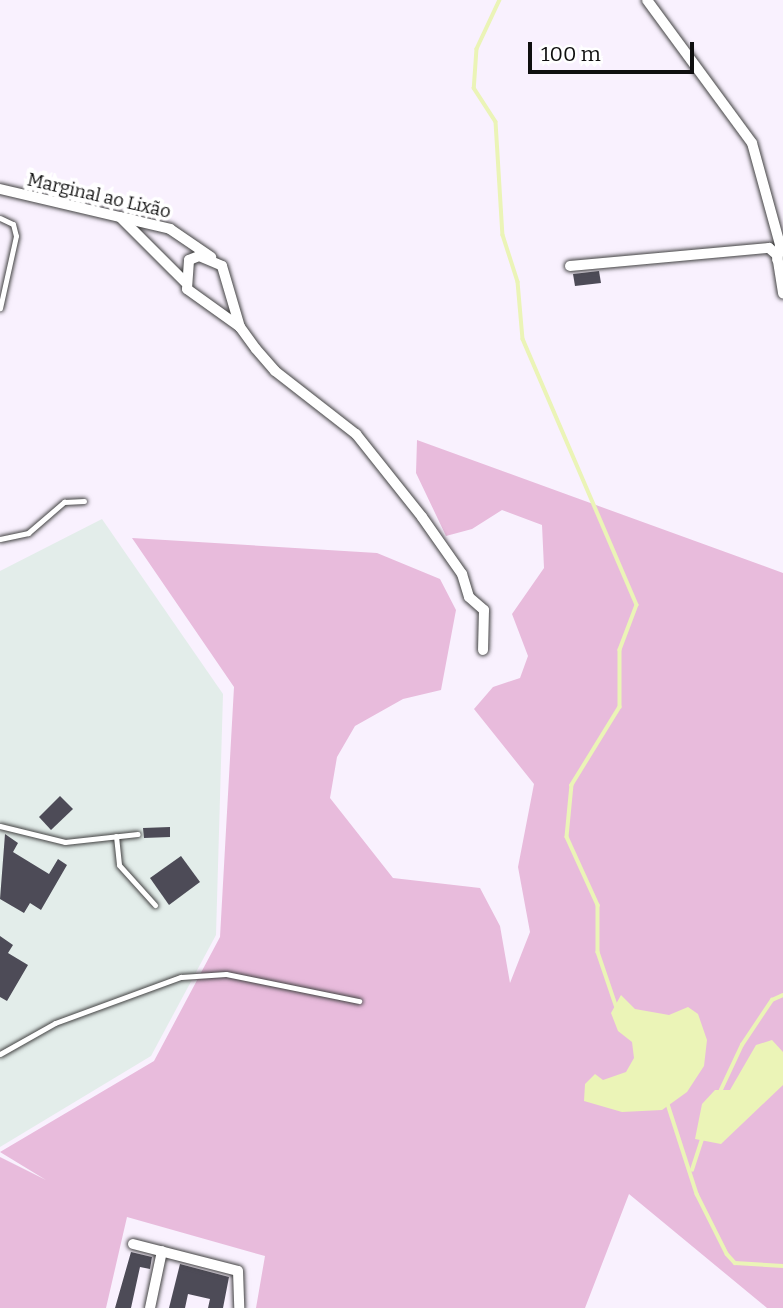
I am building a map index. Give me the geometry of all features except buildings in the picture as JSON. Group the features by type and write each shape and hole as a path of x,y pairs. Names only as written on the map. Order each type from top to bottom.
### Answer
{"street":[{"path":"647,0 752,143 780,245 777,260 783,294"},
{"name":"Marginal ao Lixão","path":"0,189 170,229 222,266"},
{"path":"120,217 186,282 197,301 240,327 275,371 356,434 422,517 462,574 469,597 484,611 482,650"},
{"path":"570,266 767,247 777,260"},
{"path":"186,282 189,260 199,256 222,266 240,327"},
{"path":"133,1244 232,1268 242,1278 239,1308"},
{"path":"150,1308 162,1251"}],"lane":[{"path":"0,218 13,223 16,236 0,308"},
{"path":"0,538 28,533 64,502 84,501"},
{"path":"0,826 65,842 138,834"},
{"path":"116,836 120,865 155,905"},
{"path":"0,1054 55,1023 181,977 226,974 359,1001"}],"shaded area":[{"path":"417,440 783,573 783,1308 767,1308 629,1194 585,1308 256,1308 265,1256 127,1217 106,1308 0,1308 0,1157 46,1180 0,1152 154,1061 220,937 234,687 132,538 377,553 440,579 456,610 441,690 403,699 355,726 337,757 330,798 393,878 480,888 500,926 510,983 530,932 518,867 534,784 474,709 493,687 520,678 528,656 512,614 544,568 542,525 502,510 472,529 446,536 416,473"},
{"path":"102,519 223,694 216,935 151,1056 0,1147 0,571"},
{"path":"621,995 635,1009 669,1015 688,1007 698,1014 707,1040 704,1066 687,1092 662,1110 622,1112 584,1101 585,1084 595,1074 603,1080 626,1072 634,1058 632,1042 618,1031 611,1013"},
{"path":"772,1040 783,1052 783,1085 721,1144 695,1139 702,1104 715,1090 730,1090 756,1045"}],"waterway":[{"path":"500,0 477,49 474,88 496,122 503,235 518,282 523,339 637,605 620,650 620,707 572,785 567,837 598,905 598,952 617,1008"},
{"path":"719,1094 742,1045 772,1000 783,995"},
{"path":"667,1101 697,1194 727,1254 735,1263 783,1266"},
{"path":"692,1170 703,1137"}]}
